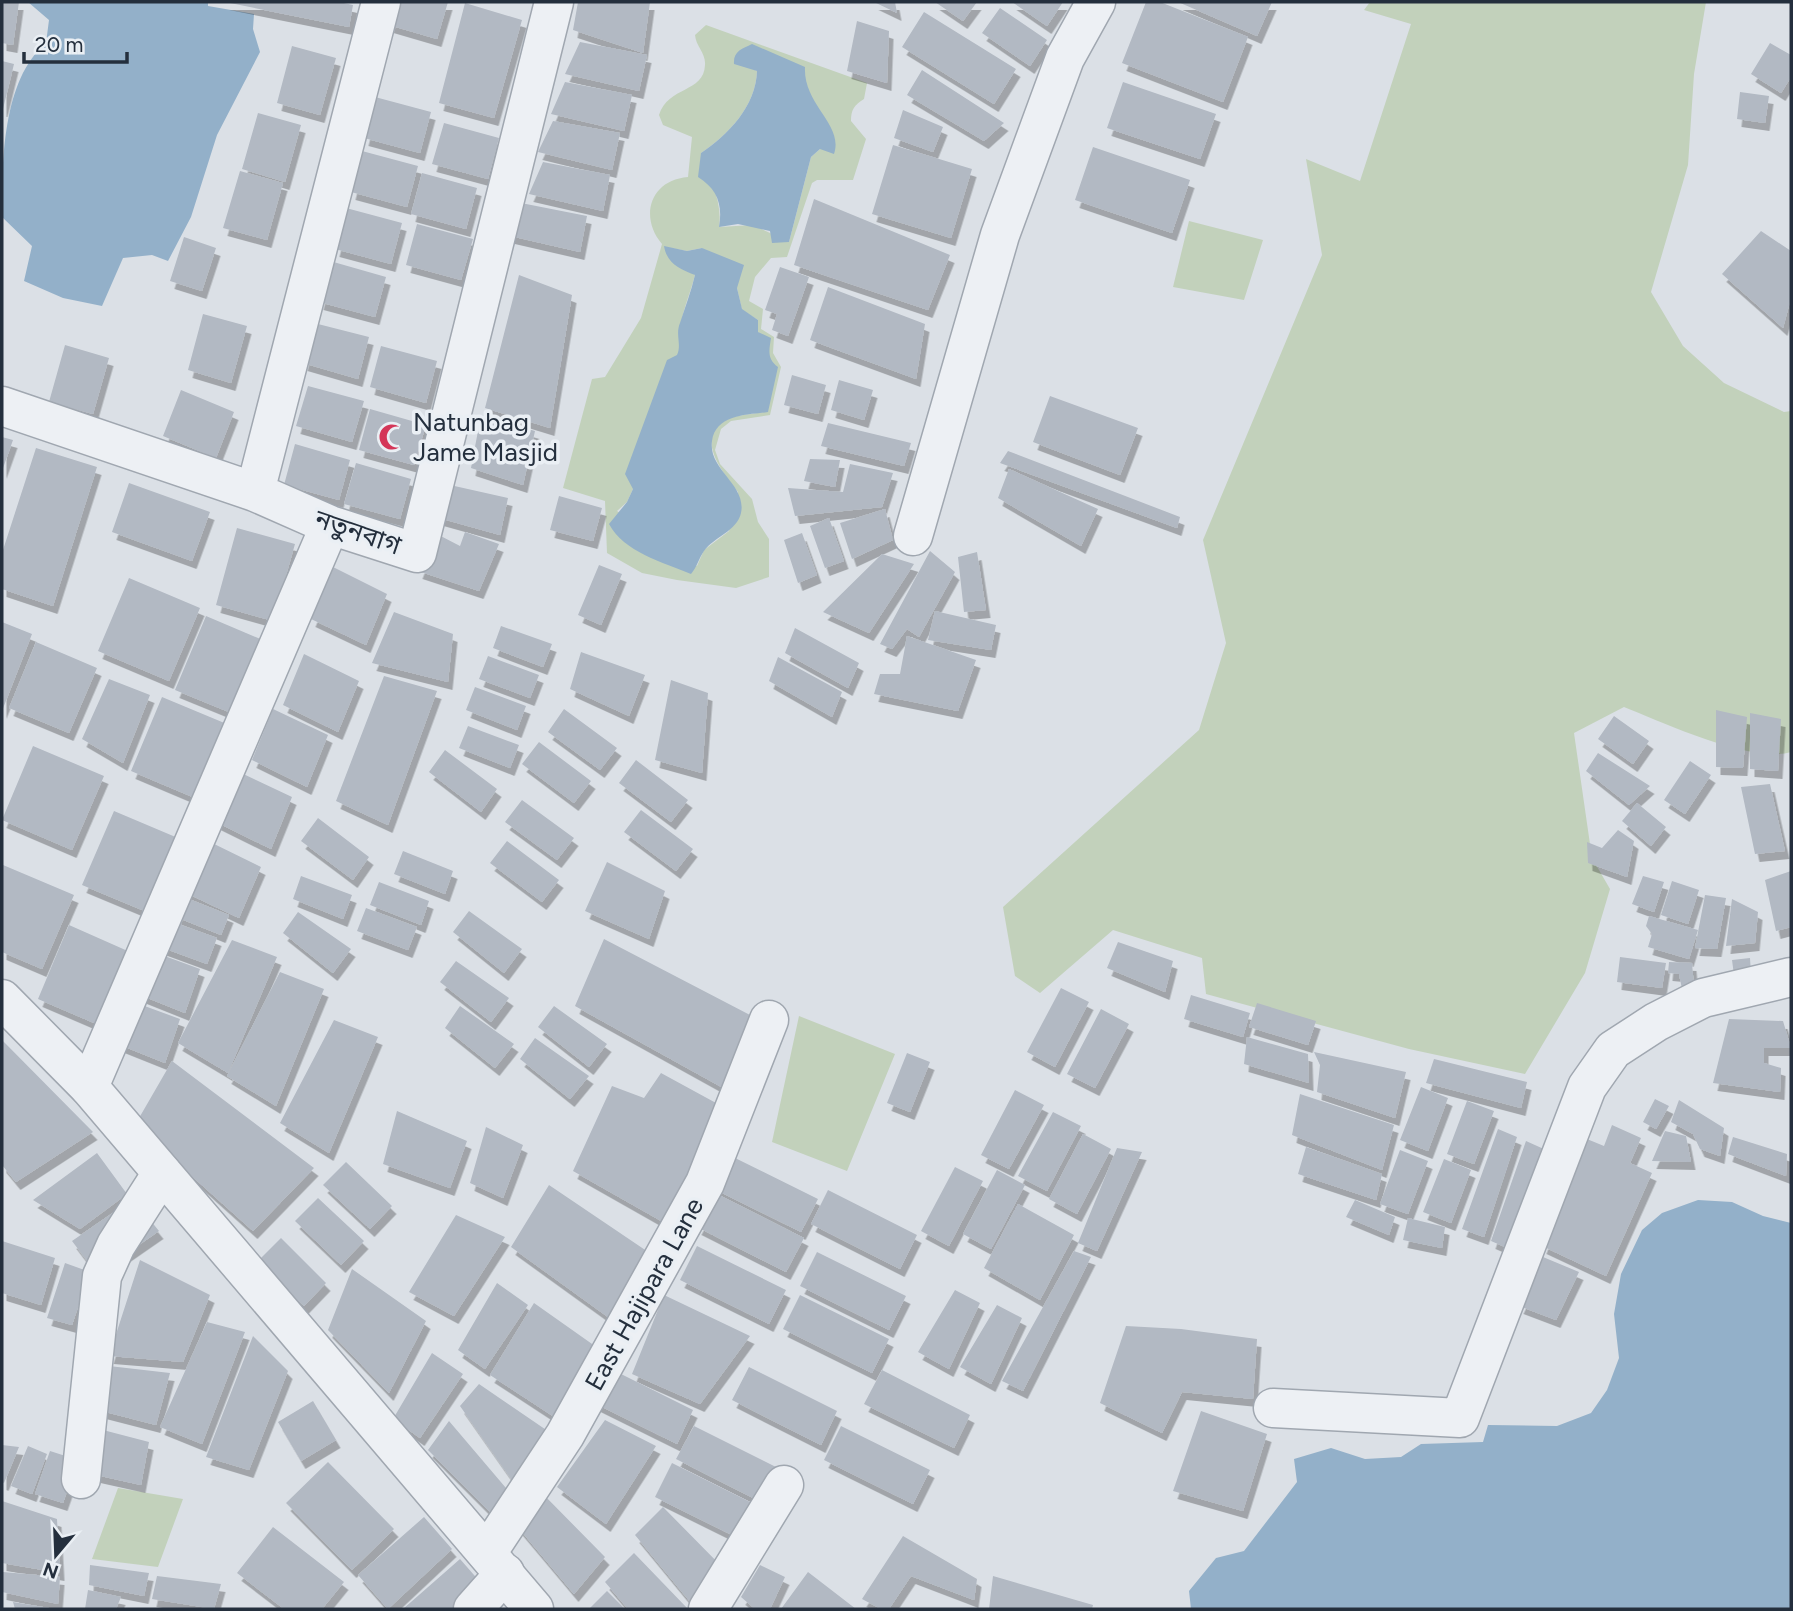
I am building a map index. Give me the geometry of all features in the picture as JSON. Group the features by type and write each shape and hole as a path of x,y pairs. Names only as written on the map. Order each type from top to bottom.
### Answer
{"street":[{"path":"255,492 381,2"},
{"name":"নতুনবাগ","path":"2,406 255,492 330,525 417,553 554,2"},
{"path":"913,536 1000,235 1065,58 1096,2"},
{"path":"89,1087 96,1063 330,525"},
{"path":"1273,1408 1460,1418 1587,1087 1613,1050 1703,998 1791,977"},
{"path":"2,999 89,1087 534,1609"},
{"name":"East Hajipara Lane","path":"473,1609 565,1435 705,1184 769,1020"},
{"path":"81,1479 102,1276 116,1245 162,1173"},
{"path":"708,1609 784,1485"}],"green space":[{"path":"1370,2 1706,2 1694,74 1688,165 1651,292 1683,346 1724,383 1784,412 1791,411 1791,752 1774,754 1731,747 1624,707 1574,733 1592,858 1610,889 1585,973 1525,1074 1409,1049 1206,994 1202,958 1113,930 1040,993 1015,976 1003,907 1199,730 1226,643 1203,540 1322,255 1306,159 1360,181 1411,24 1364,10"},
{"path":"706,25 867,83 864,99 855,106 852,114 851,121 866,139 853,180 817,180 812,183 787,257 771,258 755,277 749,301 763,309 761,329 774,337 773,353 781,367 770,415 731,421 721,429 715,450 720,464 752,499 758,522 769,539 769,577 736,588 642,573 607,553 605,501 563,488 592,379 605,377 641,318 662,244 651,223 652,202 657,192 665,185 688,177 692,137 663,125 659,115 670,99 699,81 703,74 705,61 695,35","holes":["749,67 804,83 820,149 811,157 789,242 753,225 719,227 717,199 701,153 721,138 746,108 752,96 757,71","665,247 687,251 702,248 737,288 742,310 758,320 758,332 771,362 768,411 730,418 719,425 713,434 711,443 714,454 738,492 729,531 704,550 697,566 617,511 627,502 633,489 681,347 680,329 695,275"]},
{"path":"1189,221 1263,240 1244,300 1173,287"},
{"path":"799,1016 895,1054 847,1171 772,1142"},
{"path":"118,1488 183,1499 158,1567 92,1559"}],"water":[{"path":"28,2 208,2 208,6 254,14 253,29 260,52 217,135 191,217 168,261 152,255 123,258 102,306 63,298 24,281 32,246 2,217 4,148 13,100 31,59 46,43 49,20"},
{"path":"752,44 805,67 810,92 829,123 836,143 834,154 820,149 811,157 789,242 772,243 770,231 738,224 719,227 717,198 710,187 698,177 701,153 721,138 739,118 752,96 757,71 734,64 734,60 737,53"},
{"path":"664,246 687,251 702,248 744,265 737,288 742,309 758,320 758,332 771,338 770,358 778,367 768,412 742,415 726,421 715,432 712,451 738,494 741,513 735,525 704,551 691,574 634,549 616,534 609,524 627,502 633,489 625,474 667,360 677,355 679,327 695,275 671,262"},
{"path":"1698,1200 1732,1202 1763,1216 1791,1223 1791,1609 1191,1609 1189,1591 1216,1558 1244,1551 1297,1482 1294,1459 1331,1448 1365,1459 1401,1457 1421,1444 1483,1442 1488,1425 1557,1426 1591,1413 1607,1390 1619,1358 1614,1314 1621,1274 1642,1230 1662,1213"}],"building":[{"path":"2,2 19,2 13,45 2,43"},
{"path":"225,2 339,2 353,5 349,27"},
{"path":"396,2 448,2 437,39 389,25"},
{"path":"578,2 650,2 643,53 573,30"},
{"path":"874,2 895,2 897,13"},
{"path":"935,2 977,2 963,21"},
{"path":"1012,2 1063,2 1047,26"},
{"path":"1146,2 1160,2 1248,37 1223,102 1122,63"},
{"path":"1178,2 1272,2 1257,36"},
{"path":"465,3 522,20 494,118 439,103"},
{"path":"1000,8 1047,40 1030,66 982,33"},
{"path":"924,12 1016,69 994,104 902,47"},
{"path":"857,21 889,31 887,83 847,71"},
{"path":"580,42 647,55 639,91 565,74"},
{"path":"1770,43 1791,55 1791,77 1781,93 1751,74"},
{"path":"292,46 336,58 320,115 277,103"},
{"path":"2,61 14,64 3,109 2,109"},
{"path":"922,70 1004,123 984,141 907,95"},
{"path":"565,82 632,95 624,131 551,114"},
{"path":"1123,82 1216,114 1200,159 1107,128"},
{"path":"1740,92 1769,96 1765,123 1737,119"},
{"path":"375,97 431,112 420,153 364,138"},
{"path":"903,110 943,127 933,152 894,138"},
{"path":"258,113 301,125 285,182 242,169"},
{"path":"553,121 620,133 612,170 538,152"},
{"path":"444,123 499,138 488,179 432,164"},
{"path":"893,145 972,169 951,238 872,214"},
{"path":"1093,147 1190,180 1172,233 1075,200"},
{"path":"362,151 418,166 407,207 351,192"},
{"path":"543,162 610,175 603,211 529,194"},
{"path":"240,171 283,183 267,240 223,228"},
{"path":"422,173 477,188 466,229 411,214"},
{"path":"814,199 950,255 928,310 794,265"},
{"path":"521,203 587,216 580,252 506,235"},
{"path":"346,208 402,223 391,264 335,249"},
{"path":"417,224 473,239 461,280 406,265"},
{"path":"1761,231 1791,251 1791,298 1783,328 1722,274"},
{"path":"184,237 216,248 202,291 170,281"},
{"path":"330,261 386,277 375,317 319,302"},
{"path":"780,267 809,277 788,336 772,330 777,314 765,310"},
{"path":"519,275 572,295 550,428 485,408"},
{"path":"828,287 925,324 916,379 810,340"},
{"path":"203,314 247,326 231,383 188,370"},
{"path":"314,323 369,337 358,379 303,363"},
{"path":"65,345 109,358 93,414 49,402"},
{"path":"381,346 437,361 426,403 370,387"},
{"path":"792,375 826,385 818,414 784,405"},
{"path":"839,380 873,390 864,420 831,410"},
{"path":"308,386 364,401 352,442 296,426"},
{"path":"181,390 234,412 216,458 163,436"},
{"path":"1050,396 1138,428 1120,475 1033,442"},
{"name":"Natunbag Jame Masjid","path":"370,409 426,425 414,465 359,450"},
{"path":"481,415 535,431 523,485 471,468"},
{"path":"828,423 911,443 904,466 821,446"},
{"path":"2,437 13,440 2,471"},
{"path":"295,444 350,460 339,500 284,485"},
{"path":"36,448 97,467 53,606 2,589 2,553"},
{"path":"1008,451 1180,517 1177,528 1000,463"},
{"path":"810,459 840,460 835,487 804,481"},
{"path":"356,463 411,479 400,519 344,504"},
{"path":"850,464 893,473 882,507 795,516 788,488 843,492"},
{"path":"1009,469 1098,509 1081,546 998,498"},
{"path":"129,483 210,512 192,561 112,532"},
{"path":"450,485 508,498 500,535 439,518"},
{"path":"559,496 602,508 593,541 550,530"},
{"path":"885,509 893,540 852,559 840,523"},
{"path":"829,518 844,561 825,568 810,526"},
{"path":"237,528 295,544 273,621 216,605"},
{"path":"433,532 460,546 465,532 499,544 479,591 418,571"},
{"path":"802,533 817,575 798,583 784,540"},
{"path":"930,551 955,572 919,637 907,629 892,649 880,644"},
{"path":"977,552 986,610 964,612 958,557"},
{"path":"882,554 914,564 869,633 823,612"},
{"path":"599,565 622,574 601,625 578,615"},
{"path":"333,567 387,594 366,645 311,619"},
{"path":"129,578 200,608 169,681 98,651"},
{"path":"935,611 996,625 991,650 928,640"},
{"path":"394,612 453,634 448,682 372,663"},
{"path":"206,616 277,646 246,719 175,690"},
{"path":"2,622 32,634 2,711"},
{"path":"501,626 552,644 543,667 493,648"},
{"path":"795,628 859,663 848,688 785,653"},
{"path":"907,636 976,660 958,711 874,694 880,674 900,674"},
{"path":"36,642 97,668 69,733 9,708"},
{"path":"581,652 645,675 629,716 570,689"},
{"path":"304,654 359,681 338,732 283,705"},
{"path":"488,656 539,675 530,698 479,679"},
{"path":"778,657 842,692 832,717 769,681"},
{"path":"384,676 437,691 388,825 336,801"},
{"path":"109,679 150,695 123,763 82,739"},
{"path":"671,680 708,693 702,773 655,760"},
{"path":"475,687 526,706 517,730 466,710"},
{"path":"162,697 234,727 202,801 131,771"},
{"path":"273,709 328,735 307,787 252,760"},
{"path":"564,709 617,748 600,770 548,732"},
{"path":"1716,710 1747,717 1743,768 1716,767"},
{"path":"1750,713 1781,719 1778,771 1750,769"},
{"path":"1614,716 1649,741 1633,764 1598,739"},
{"path":"468,726 519,745 510,768 459,748"},
{"path":"539,742 591,781 574,803 522,764"},
{"path":"33,746 104,776 72,850 2,820"},
{"path":"445,750 497,789 481,812 429,772"},
{"path":"1598,753 1650,786 1629,805 1586,771"},
{"path":"636,760 688,800 671,822 619,783"},
{"path":"1690,761 1711,775 1685,814 1664,800"},
{"path":"237,771 292,797 271,849 216,822"},
{"path":"1770,784 1785,851 1755,854 1741,787"},
{"path":"522,800 574,838 557,860 505,822"},
{"path":"1637,803 1666,827 1651,846 1622,821"},
{"path":"641,810 693,849 676,871 624,832"},
{"path":"114,811 185,841 154,915 82,885"},
{"path":"318,818 369,857 353,880 301,841"},
{"path":"1618,830 1634,841 1627,877 1588,863 1587,842 1602,848"},
{"path":"206,840 261,867 239,918 184,892"},
{"path":"507,841 559,880 542,902 490,863"},
{"path":"403,851 453,871 445,894 394,874"},
{"path":"607,862 665,891 649,939 585,911"},
{"path":"3,865 74,895 42,969 2,952"},
{"path":"1791,871 1791,927 1776,931 1765,880"},
{"path":"301,876 352,895 343,919 293,899"},
{"path":"1643,876 1664,882 1654,912 1632,904"},
{"path":"1672,881 1699,890 1688,924 1661,915"},
{"path":"379,882 429,901 421,925 370,905"},
{"path":"1705,895 1726,898 1717,949 1695,948"},
{"path":"184,897 229,915 221,935 176,917"},
{"path":"1732,899 1758,912 1755,943 1726,946"},
{"path":"366,908 417,927 408,950 357,931"},
{"path":"469,911 522,949 504,973 453,932"},
{"path":"298,912 351,949 333,973 283,933"},
{"path":"1649,916 1698,930 1689,959 1648,947 1652,934 1646,926"},
{"path":"165,919 217,938 207,964 155,945"},
{"path":"69,925 139,956 108,1029 38,999"},
{"path":"604,939 750,1015 725,1089 575,1006"},
{"path":"232,940 277,957 228,1073 178,1043"},
{"path":"1118,942 1173,961 1165,992 1107,968"},
{"path":"151,951 200,969 185,1013 135,993"},
{"path":"1620,957 1666,963 1662,988 1617,982"},
{"path":"1750,958 1751,974 1734,975 1732,960"},
{"path":"456,961 509,998 491,1022 440,982"},
{"path":"1669,962 1692,963 1694,987 1682,989 1679,974 1668,973"},
{"path":"280,972 324,989 276,1106 227,1076"},
{"path":"1061,988 1089,1002 1055,1067 1027,1052"},
{"path":"1191,995 1250,1013 1243,1037 1184,1019"},
{"path":"131,1001 180,1019 165,1063 115,1043"},
{"path":"1257,1003 1316,1021 1308,1045 1249,1027"},
{"path":"460,1006 514,1044 495,1068 445,1028"},
{"path":"554,1006 607,1044 589,1067 538,1027"},
{"path":"1101,1009 1129,1024 1095,1088 1067,1074"},
{"path":"1729,1019 1783,1021 1791,1048 1764,1048 1764,1063 1781,1068 1780,1092 1713,1083"},
{"path":"334,1020 378,1037 329,1153 280,1123"},
{"path":"1247,1037 1308,1054 1309,1083 1244,1064"},
{"path":"535,1038 589,1076 570,1099 520,1059"},
{"path":"2,1040 93,1132 16,1182 2,1165"},
{"path":"1314,1052 1406,1072 1395,1118 1317,1092 1320,1065"},
{"path":"907,1053 930,1062 910,1112 887,1103"},
{"path":"1434,1059 1527,1082 1521,1108 1426,1083"},
{"path":"172,1061 314,1168 253,1231 135,1125"},
{"path":"661,1073 727,1109 663,1222 573,1171 612,1086 644,1098"},
{"path":"1421,1087 1448,1098 1428,1151 1400,1140"},
{"path":"1015,1090 1044,1105 1009,1169 981,1155"},
{"path":"1300,1094 1394,1125 1382,1170 1292,1135"},
{"path":"1655,1099 1669,1106 1656,1129 1643,1122"},
{"path":"1679,1100 1724,1128 1720,1156 1700,1149 1693,1134 1671,1122"},
{"path":"1467,1101 1494,1111 1474,1164 1447,1154"},
{"path":"397,1111 467,1141 450,1188 383,1164"},
{"path":"1053,1112 1081,1126 1047,1191 1018,1176"},
{"path":"1612,1125 1641,1138 1630,1163 1652,1173 1606,1276 1542,1246 1582,1137 1604,1146"},
{"path":"486,1127 523,1145 503,1198 470,1183"},
{"path":"1498,1129 1517,1137 1484,1237 1462,1229"},
{"path":"1665,1131 1686,1136 1691,1162 1652,1161"},
{"path":"1083,1134 1111,1149 1077,1214 1049,1199"},
{"path":"1733,1137 1787,1154 1786,1176 1728,1154"},
{"path":"1526,1141 1546,1150 1512,1250 1491,1241"},
{"path":"1306,1147 1382,1174 1376,1200 1298,1174"},
{"path":"1117,1148 1142,1152 1097,1251 1078,1243"},
{"path":"1400,1150 1428,1161 1408,1214 1380,1204"},
{"path":"97,1153 127,1194 80,1229 33,1200"},
{"path":"729,1155 818,1199 801,1232 712,1188"},
{"path":"1444,1159 1471,1170 1451,1223 1423,1212"},
{"path":"346,1162 392,1206 370,1229 323,1185"},
{"path":"955,1167 983,1181 949,1246 921,1231"},
{"path":"997,1170 1025,1185 991,1249 963,1234"},
{"path":"549,1185 660,1260 619,1325 511,1247"},
{"path":"828,1190 917,1235 900,1269 811,1224"},
{"path":"715,1193 804,1238 786,1272 697,1227"},
{"path":"318,1198 364,1241 341,1265 295,1221"},
{"path":"133,1199 159,1231 97,1274 72,1241"},
{"path":"1355,1200 1395,1217 1389,1235 1346,1217"},
{"path":"1018,1204 1074,1235 1040,1300 984,1268"},
{"path":"456,1215 505,1237 454,1316 409,1292"},
{"path":"1408,1218 1445,1227 1442,1248 1403,1240"},
{"path":"281,1238 326,1283 304,1306 257,1262"},
{"path":"2,1241 55,1258 41,1305 2,1293"},
{"path":"697,1246 786,1290 769,1324 680,1280"},
{"path":"1074,1251 1091,1257 1023,1391 1002,1381"},
{"path":"817,1252 906,1296 889,1330 800,1286"},
{"path":"1543,1257 1579,1272 1556,1320 1519,1306"},
{"path":"140,1260 210,1295 183,1362 109,1356"},
{"path":"65,1263 90,1272 72,1325 47,1318"},
{"path":"352,1269 426,1321 389,1393 328,1330"},
{"path":"497,1283 528,1305 485,1369 458,1350"},
{"path":"955,1290 980,1303 949,1369 918,1352"},
{"path":"664,1295 750,1336 700,1404 632,1374"},
{"path":"800,1295 889,1339 872,1373 783,1329"},
{"path":"534,1303 602,1351 565,1424 490,1375"},
{"path":"997,1305 1022,1318 991,1384 960,1367"},
{"path":"207,1322 245,1332 202,1444 160,1427"},
{"path":"1126,1326 1181,1329 1257,1339 1253,1399 1182,1392 1162,1433 1100,1403"},
{"path":"253,1336 288,1371 249,1470 206,1457"},
{"path":"432,1353 463,1374 420,1438 393,1419"},
{"path":"109,1366 170,1373 156,1425 90,1408"},
{"path":"605,1366 693,1410 677,1444 588,1400"},
{"path":"749,1367 837,1411 821,1445 732,1400"},
{"path":"882,1370 970,1415 954,1448 864,1404"},
{"path":"479,1384 558,1438 519,1490 460,1406"},
{"path":"313,1401 336,1440 301,1461 278,1422"},
{"path":"1201,1411 1267,1434 1243,1511 1173,1491"},
{"path":"605,1420 656,1446 606,1524 557,1487"},
{"path":"449,1421 512,1495 497,1519 428,1450"},
{"path":"694,1426 782,1470 765,1504 676,1459"},
{"path":"841,1426 930,1470 913,1504 824,1460"},
{"path":"103,1430 149,1442 141,1485 87,1473"},
{"path":"2,1445 19,1447 4,1483 2,1482"},
{"path":"28,1446 47,1454 32,1494 11,1486"},
{"path":"50,1451 78,1460 63,1503 35,1494"},
{"path":"328,1462 394,1529 352,1570 286,1503"},
{"path":"672,1463 760,1507 744,1541 655,1497"},
{"path":"539,1490 605,1557 574,1594 511,1519"},
{"path":"2,1501 57,1519 60,1573 2,1563"},
{"path":"663,1507 729,1574 696,1609 635,1535"},
{"path":"424,1517 452,1549 388,1609 358,1575"},
{"path":"273,1527 344,1582 322,1609 284,1609 237,1573"},
{"path":"903,1536 977,1579 974,1600 911,1576 889,1609 881,1609 862,1599"},
{"path":"634,1553 688,1609 628,1609 605,1582"},
{"path":"460,1559 488,1591 470,1609 403,1609"},
{"path":"90,1565 149,1573 144,1596 89,1585"},
{"path":"760,1565 785,1577 770,1609 755,1609 741,1597"},
{"path":"3,1572 60,1577 58,1604 2,1592"},
{"path":"808,1572 856,1609 781,1609"},
{"path":"157,1576 221,1584 214,1609 152,1599"},
{"path":"993,1576 1093,1605 1092,1609 989,1609"},
{"path":"88,1590 121,1597 116,1609 85,1609"},
{"path":"607,1591 625,1609 589,1609"},
{"path":"13,1602 49,1608 49,1609 15,1609"}],"place":[{"name":"Natunbag Jame Masjid","path":"392,437"}]}
